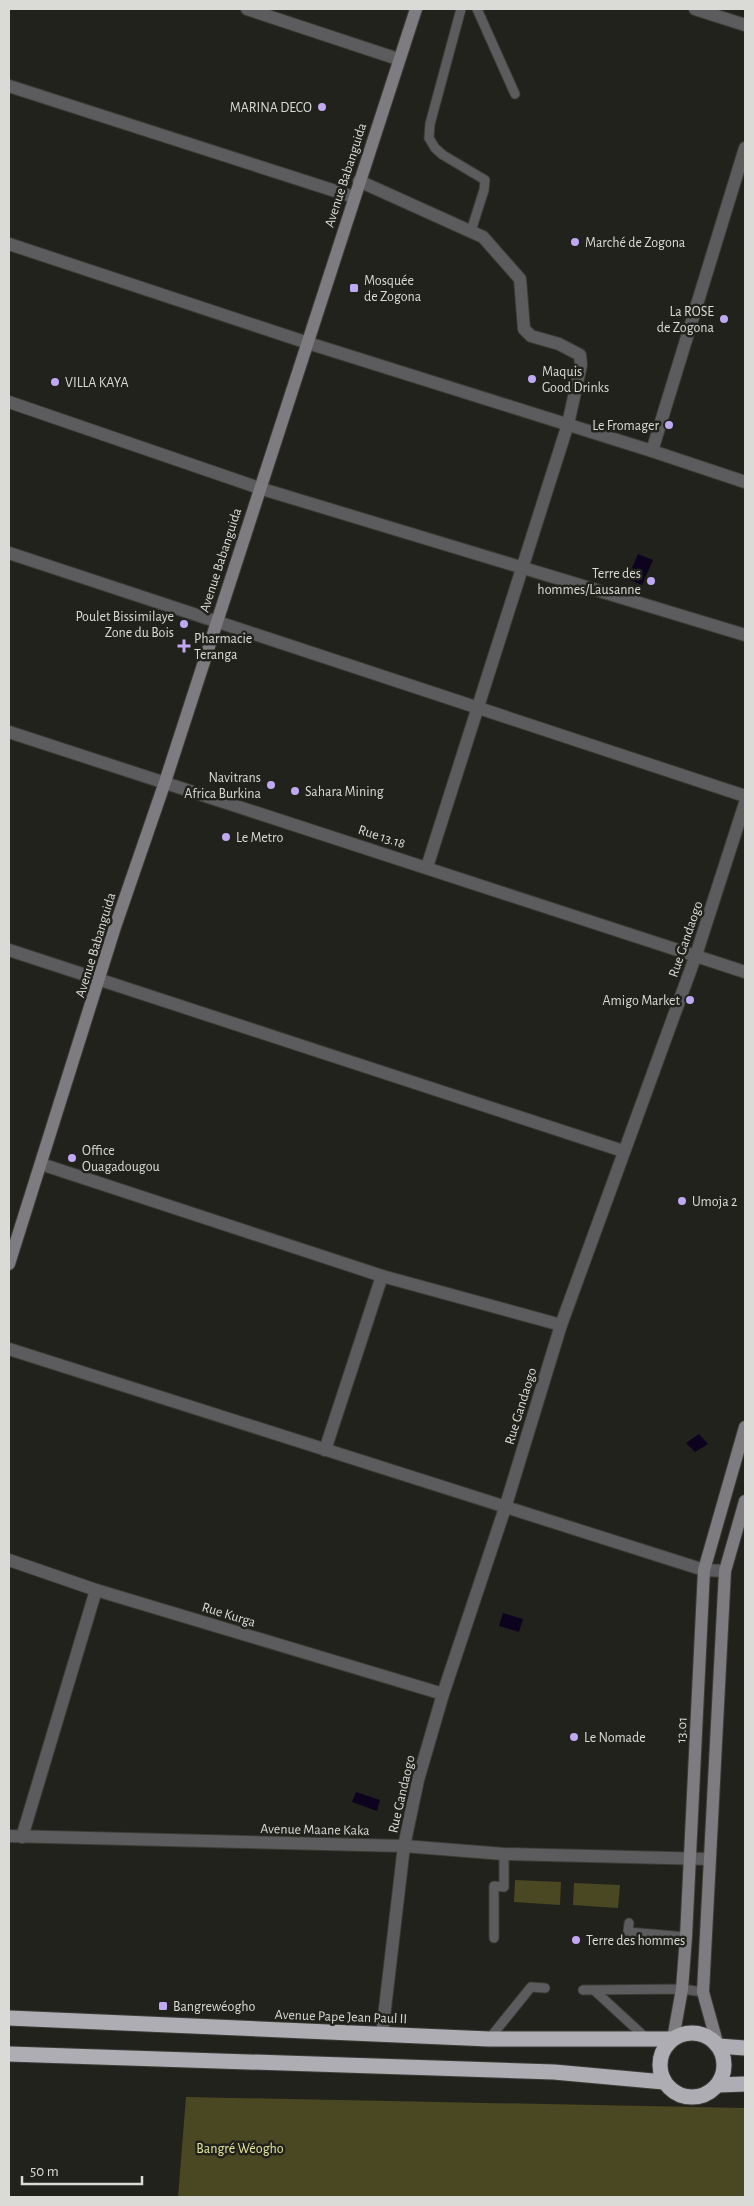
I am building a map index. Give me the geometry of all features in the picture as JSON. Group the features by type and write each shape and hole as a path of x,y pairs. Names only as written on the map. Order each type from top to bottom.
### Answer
{"highway":[{"name":"Avenue Pape Jean Paul II","path":"9,2018 489,2039 673,2039 682,2034 702,2034 718,2046 745,2048"},
{"path":"673,2039 667,2044 660,2059 659,2067 664,2082 671,2090 680,2096 690,2098 700,2097 710,2092 721,2080 724,2066 718,2046"},
{"path":"9,2054 554,2072 664,2082"},
{"path":"717,2085 745,2084"}],"street":[{"path":"247,9 398,59"},
{"name":"Avenue Babanguida","path":"9,1264 115,927 166,782 259,488 308,343 398,59 416,9"},
{"path":"702,10 745,26"},
{"path":"9,86 354,197"},
{"path":"652,450 745,148"},
{"path":"359,181 483,237 520,279 524,330 531,336 559,344 580,355 581,365 568,424 427,867"},
{"path":"9,244 308,343 652,450 745,482"},
{"path":"9,402 259,488 745,635"},
{"path":"9,553 745,796"},
{"name":"Rue 13.18","path":"9,732 745,972"},
{"name":"Rue Gandaogo","path":"382,2034 404,1846 418,1780 442,1694 505,1508 560,1325 696,955 745,802"},
{"path":"9,950 100,978 623,1151"},
{"path":"41,1164 382,1276 560,1325"},
{"path":"325,1450 382,1276"},
{"path":"9,1349 704,1570 725,1571"},
{"name":"13.01","path":"673,2039 682,1989 686,1937 704,1570 745,1427"},
{"path":"718,2046 703,1992 725,1571 744,1507"},
{"name":"Rue Kurga","path":"9,1560 96,1590 442,1694"},
{"path":"22,1837 96,1590"},
{"name":"Avenue Maane Kaka","path":"9,1836 404,1846 504,1854 710,1859"}],"lane":[{"path":"461,9 430,124 429,138 443,155 484,180 484,190 471,231"},
{"path":"477,9 514,94"},
{"path":"494,1938 494,1886 504,1887 504,1854"},
{"path":"629,1923 628,1932 686,1937"},
{"path":"489,2039 530,1987 545,1988"},
{"path":"583,1990 682,1989 703,1992"},
{"path":"595,1990 647,2039"}],"green space":[{"path":"515,1880 561,1882 560,1905 514,1902"},
{"path":"574,1883 620,1885 618,1908 573,1905"},
{"name":"Bangré Wéogho","path":"186,2097 745,2108 745,2197 178,2197"}],"shaded area":[{"path":"638,554 653,560 642,585 627,579"},
{"path":"699,1434 708,1444 695,1452 686,1443"},
{"path":"503,1613 523,1619 519,1632 499,1626"},
{"path":"356,1792 380,1800 377,1811 352,1802"}],"place":[{"name":"MARINA DECO","path":"322,107"},
{"name":"Marché de Zogona","path":"575,242"},
{"name":"Mosquée de Zogona","path":"354,288"},
{"name":"La ROSE de Zogona","path":"724,319"},
{"name":"Maquis Good Drinks","path":"532,379"},
{"name":"VILLA KAYA","path":"55,382"},
{"name":"Le Fromager","path":"669,425"},
{"name":"Terre des hommes/Lausanne","path":"651,581"},
{"name":"Poulet Bissimilaye Zone du Bois","path":"184,624"},
{"name":"Pharmacie Teranga","path":"184,646"},
{"name":"Navitrans Africa Burkina","path":"271,785"},
{"name":"Sahara Mining","path":"295,791"},
{"name":"Le Metro","path":"226,837"},
{"name":"Amigo Market","path":"690,1000"},
{"name":"Office Ouagadougou","path":"72,1158"},
{"name":"Umoja 2","path":"682,1201"},
{"name":"Le Nomade","path":"574,1737"},
{"name":"Terre des hommes","path":"576,1940"},
{"name":"Bangrewéogho","path":"163,2006"}]}
